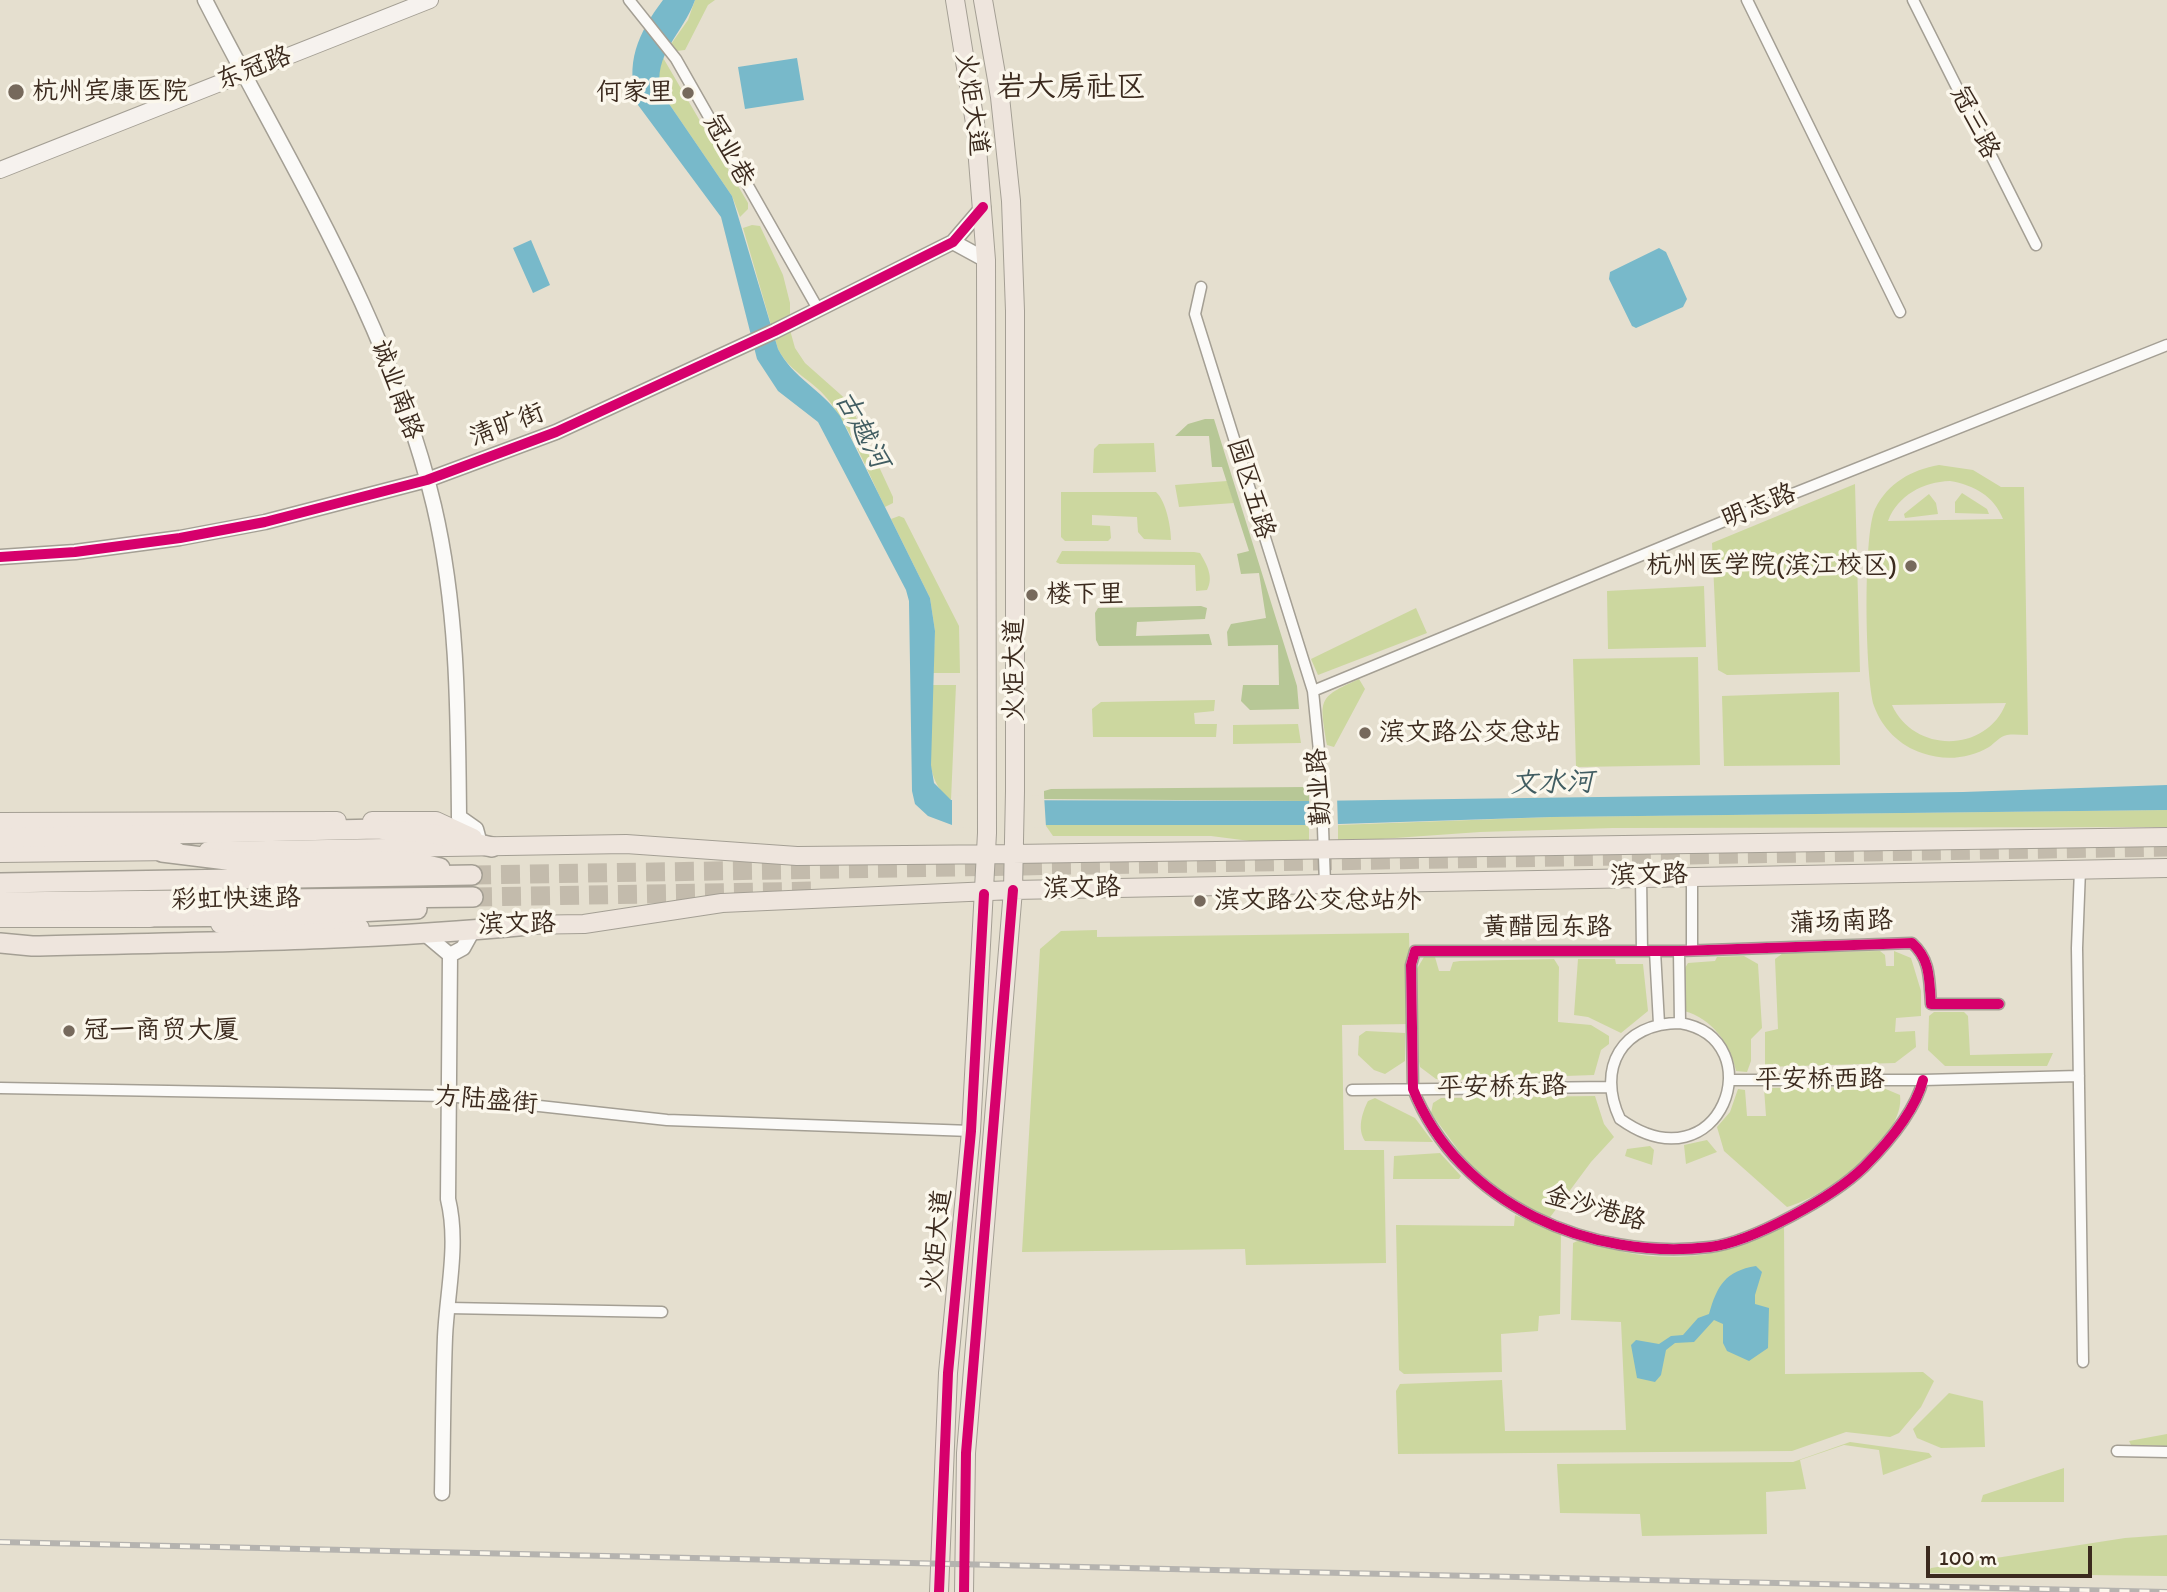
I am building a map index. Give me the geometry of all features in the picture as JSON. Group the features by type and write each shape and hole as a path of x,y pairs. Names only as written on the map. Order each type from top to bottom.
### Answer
{"highway":[{"path":"0,838 377,829 435,834 485,844"},
{"name":"彩虹快速路","path":"0,883 472,875 410,861 243,862 162,852"},
{"name":"彩虹快速路","path":"0,902 473,897 433,907 379,913 136,917"},
{"path":"0,943 32,946 256,941 425,934 529,925"}],"main road":[{"name":"东冠路","path":"0,170 430,0"},
{"name":"火炬大道","path":"939,1592 948,1373 971,1131 987,853 986,260 968,69 955,0"},
{"name":"火炬大道","path":"964,1592 968,1422 1013,890 1015,791 1015,361 1011,201 1000,97 983,0"},
{"path":"987,360 998,367 1015,361"},
{"path":"0,822 441,823 485,844"},
{"name":"滨文路","path":"0,853 626,844 797,856 987,853 1013,855 1323,844 2167,837"},
{"name":"滨文路","path":"0,918 136,917 280,929 529,925 611,921 722,903 984,894 1013,890 1692,874 2167,867"}],"street":[{"name":"诚业南路","path":"205,0 296,171 376,332 427,480 447,572 452,621 458,687 459,817"},
{"name":"冠业巷","path":"629,0 682,69 818,309"},
{"path":"1747,0 1900,312"},
{"name":"冠三路","path":"1913,0 2036,245"},
{"name":"清旷街","path":"0,557 75,552 180,538 265,522 427,480 556,432 775,331 953,242 983,207"},
{"path":"953,242 986,260"},
{"name":"园区五路","path":"1201,287 1195,314 1313,691"},
{"name":"明志路","path":"1313,691 1727,520 2167,345"},
{"name":"勤业路","path":"1313,691 1325,884"},
{"path":"441,823 459,817 476,829 485,844"},
{"path":"2080,869 2079,1076 2083,1362"},
{"path":"1692,874 1692,950"},
{"path":"1641,876 1642,951"},
{"path":"450,955 463,948 473,930"},
{"path":"425,934 450,955"},
{"name":"蒲场南路","path":"1679,951 1912,943 1924,954 1929,971 1931,1004 1999,1004"},
{"name":"黄醋园东路","path":"1413,1089 1411,965 1415,951 1679,951"},
{"path":"1655,951 1659,1024"},
{"path":"1679,951 1680,1023"},
{"path":"442,1493 452,1216 448,1199 450,955"},
{"path":"1680,1023 1711,1034 1725,1060 1729,1080 1727,1098 1711,1125 1680,1137 1654,1137 1620,1119 1611,1087 1620,1052 1628,1040 1641,1029 1659,1024 1680,1023"},
{"name":"平安桥西路","path":"1729,1080 1923,1080 2079,1076"},
{"name":"金沙港路","path":"1413,1089 1420,1108 1453,1156 1474,1178 1516,1208 1543,1223 1611,1243 1658,1249 1712,1247 1805,1210 1848,1182 1880,1151 1920,1093 1923,1080"},
{"name":"平安桥东路","path":"1352,1090 1611,1087"},
{"name":"方陆盛街","path":"0,1088 448,1096 667,1120 971,1131"},
{"path":"448,1308 662,1312"},
{"path":"2117,1451 2167,1452"}],"green space":[{"path":"695,0 715,0 708,5 685,50 676,51 669,47 688,20"},
{"path":"662,56 748,203 748,209 740,217 732,196 661,92 657,75"},
{"path":"760,226 783,275 790,303 790,330 795,348 805,363 849,402 893,497 893,503 885,507 838,414 824,395 789,364 778,349 743,228"},
{"path":"1214,419 1297,686 1299,709 1250,710 1241,701 1243,685 1279,685 1278,645 1228,646 1227,632 1231,624 1266,618 1259,573 1241,574 1237,554 1249,551 1222,467 1212,467 1209,436 1175,436 1188,424"},
{"path":"1154,443 1156,472 1093,473 1094,449 1099,444"},
{"path":"1939,465 1973,470 2001,487 2024,487 2028,735 2004,736 1981,751 1956,758 1922,753 1906,746 1882,722 1874,706 1871,690 1867,575 1871,524 1880,500 1894,485 1910,474","holes":["1950,481 1967,485 1989,498 2003,519 1888,521 1905,497 1921,487","2006,703 1997,719 1983,731 1967,739 1950,741 1933,739 1916,732 1902,721 1892,705"]},
{"path":"1227,481 1234,503 1179,507 1175,485"},
{"path":"1855,484 1860,672 1727,675 1718,670 1712,543"},
{"path":"1061,492 1156,492 1165,508 1171,540 1144,539 1138,532 1137,517 1092,515 1092,525 1110,526 1111,538 1108,541 1065,541 1061,537"},
{"path":"1962,493 1987,509 1989,514 1955,513 1955,502"},
{"path":"1929,494 1936,503 1938,514 1905,518 1904,514"},
{"path":"899,516 904,518 959,626 960,673 933,673 935,631 930,598 891,519"},
{"path":"1062,551 1200,553 1209,571 1209,585 1207,590 1196,591 1195,565 1060,564 1056,562"},
{"path":"1704,586 1706,647 1608,649 1607,591"},
{"path":"1098,608 1207,608 1205,619 1137,622 1136,636 1209,634 1212,645 1099,646 1096,640 1095,613"},
{"path":"1416,608 1427,633 1318,675 1311,659"},
{"path":"1698,657 1700,765 1576,767 1573,659"},
{"path":"1359,679 1365,689 1334,747 1327,745 1323,718 1324,702 1335,691"},
{"path":"933,685 956,685 951,800 934,778 931,763 929,747"},
{"path":"1839,692 1840,765 1724,766 1722,696"},
{"path":"1215,700 1214,711 1194,713 1195,724 1217,724 1216,737 1093,737 1092,709 1101,702"},
{"path":"1298,724 1301,743 1233,744 1233,725"},
{"path":"1305,787 1309,792 1309,801 1044,799 1044,791 1051,789"},
{"path":"2167,810 2167,827 1613,828 1480,832 1338,842 1338,825 1552,817"},
{"path":"1044,823 1309,825 1309,841 1250,841 1211,836 1053,836"},
{"path":"1097,930 1097,937 1409,933 1411,1024 1342,1025 1344,1150 1384,1150 1386,1263 1246,1265 1245,1249 1022,1252 1040,949 1061,931"},
{"path":"1880,951 1885,955 1886,966 1894,966 1894,951 1911,958 1921,991 1921,1016 1896,1018 1895,1032 1915,1031 1916,1047 1895,1063 1765,1067 1765,1032 1778,1029 1775,959 1783,953"},
{"path":"1744,956 1758,964 1762,1028 1751,1039 1751,1061 1747,1072 1736,1071 1725,1042 1711,1026 1684,1011 1685,968 1688,963 1715,961 1717,957"},
{"path":"1424,957 1435,957 1439,971 1450,971 1453,962 1460,961 1554,959 1559,967 1558,1022 1591,1025 1609,1036 1609,1044 1601,1050 1594,1075 1436,1079 1420,1067 1418,1056 1415,972"},
{"path":"1578,959 1615,959 1616,964 1643,964 1648,1011 1621,1033 1588,1017 1574,1015"},
{"path":"1934,1012 1964,1012 1968,1016 1970,1055 2053,1053 2047,1066 1945,1066 1928,1050 1929,1016"},
{"path":"1366,1031 1405,1033 1405,1061 1385,1074 1374,1070 1358,1055 1359,1036"},
{"path":"1881,1087 1900,1095 1898,1112 1890,1129 1877,1147 1841,1179 1803,1201 1787,1207 1724,1151 1717,1127 1730,1112 1738,1089 1745,1090 1747,1116 1766,1116 1764,1088"},
{"path":"1595,1096 1604,1124 1614,1137 1591,1162 1548,1220 1478,1177 1431,1113 1433,1103 1441,1098"},
{"path":"1375,1098 1415,1118 1433,1142 1365,1141 1361,1131 1362,1116 1368,1101"},
{"path":"1707,1140 1717,1152 1686,1164 1684,1145"},
{"path":"1650,1146 1654,1150 1652,1165 1625,1156 1627,1149"},
{"path":"1440,1153 1461,1176 1459,1179 1393,1179 1394,1156"},
{"path":"1515,1215 1561,1234 1560,1314 1539,1316 1538,1331 1501,1334 1502,1372 1404,1374 1399,1370 1396,1225 1514,1226"},
{"path":"1784,1223 1785,1374 1923,1372 1934,1381 1921,1407 1899,1433 1890,1437 1846,1432 1792,1451 1398,1454 1396,1391 1400,1384 1502,1380 1505,1431 1626,1430 1621,1322 1571,1320 1573,1243 1582,1239 1638,1255 1678,1257 1717,1252 1742,1245"},
{"path":"1949,1393 1983,1401 1985,1447 1941,1448 1917,1438 1913,1429"},
{"path":"2167,1434 2167,1446 2131,1445 2129,1441"},
{"path":"1850,1442 1929,1453 1932,1457 1883,1475 1879,1450 1844,1445 1800,1460 1806,1489 1766,1492 1767,1534 1642,1536 1640,1514 1560,1513 1557,1464 1793,1462"},
{"path":"2064,1468 2064,1502 1981,1502 1983,1495"},
{"path":"2167,1535 2167,1576 1927,1573 1931,1568 2125,1538"}],"water":[{"path":"663,0 695,0 665,56 659,79 661,92 732,196 778,349 791,368 825,398 840,416 930,598 935,631 931,765 934,783 951,800 1309,801 1963,792 2167,785 2167,810 1552,817 1309,825 952,825 928,816 915,804 912,791 909,601 906,590 818,422 778,391 757,359 721,217 638,105 632,76 633,62 640,37"},
{"path":"797,58 804,100 745,109 738,67"},
{"path":"531,240 550,285 533,293 513,248"},
{"path":"1659,248 1666,252 1687,299 1683,307 1636,328 1632,326 1609,279 1610,272"},
{"path":"1756,1266 1762,1272 1755,1304 1769,1308 1768,1348 1749,1361 1727,1351 1723,1343 1723,1324 1714,1320 1694,1342 1675,1343 1666,1350 1661,1375 1655,1382 1637,1378 1631,1345 1636,1340 1659,1344 1671,1336 1683,1335 1698,1318 1709,1314 1715,1295 1724,1281 1745,1268"}],"pier":[{"path":"1044,795 1046,827 952,828 952,796"},
{"path":"1337,796 1338,828 1310,829 1309,798"}],"tunnel":[{"path":"472,875 2167,847"},
{"path":"473,897 818,891"}],"railway":[{"path":"0,1542 2167,1592"}],"cycle path":[{"path":"0,557 75,552 180,538 265,522 427,480 556,432 775,331 953,242 983,207"},
{"path":"964,1592 966,1453 1013,890"},
{"path":"939,1592 948,1373 971,1131 984,894"},
{"path":"1923,1080 1907,1116 1873,1158 1850,1179 1791,1216 1747,1237 1710,1247 1665,1249 1620,1245 1576,1234 1534,1217 1496,1194 1462,1165 1434,1130 1413,1089 1411,965 1415,951 1679,951 1912,943 1926,963 1931,1004 1999,1004"}],"place":[{"name":"杭州宾康医院","path":"16,92"},
{"name":"何家里","path":"688,93"},
{"name":"杭州医学院(滨江校区)","path":"1911,566"},
{"name":"楼下里","path":"1032,595"},
{"name":"滨文路公交总站","path":"1365,733"},
{"name":"滨文路公交总站外","path":"1200,901"},
{"name":"冠一商贸大厦","path":"69,1031"}],"district":[{"name":"岩大房社区","path":"1071,88"}],"water label":[{"name":"古越河","path":"861,430"},
{"name":"文水河","path":"1552,784"}]}
